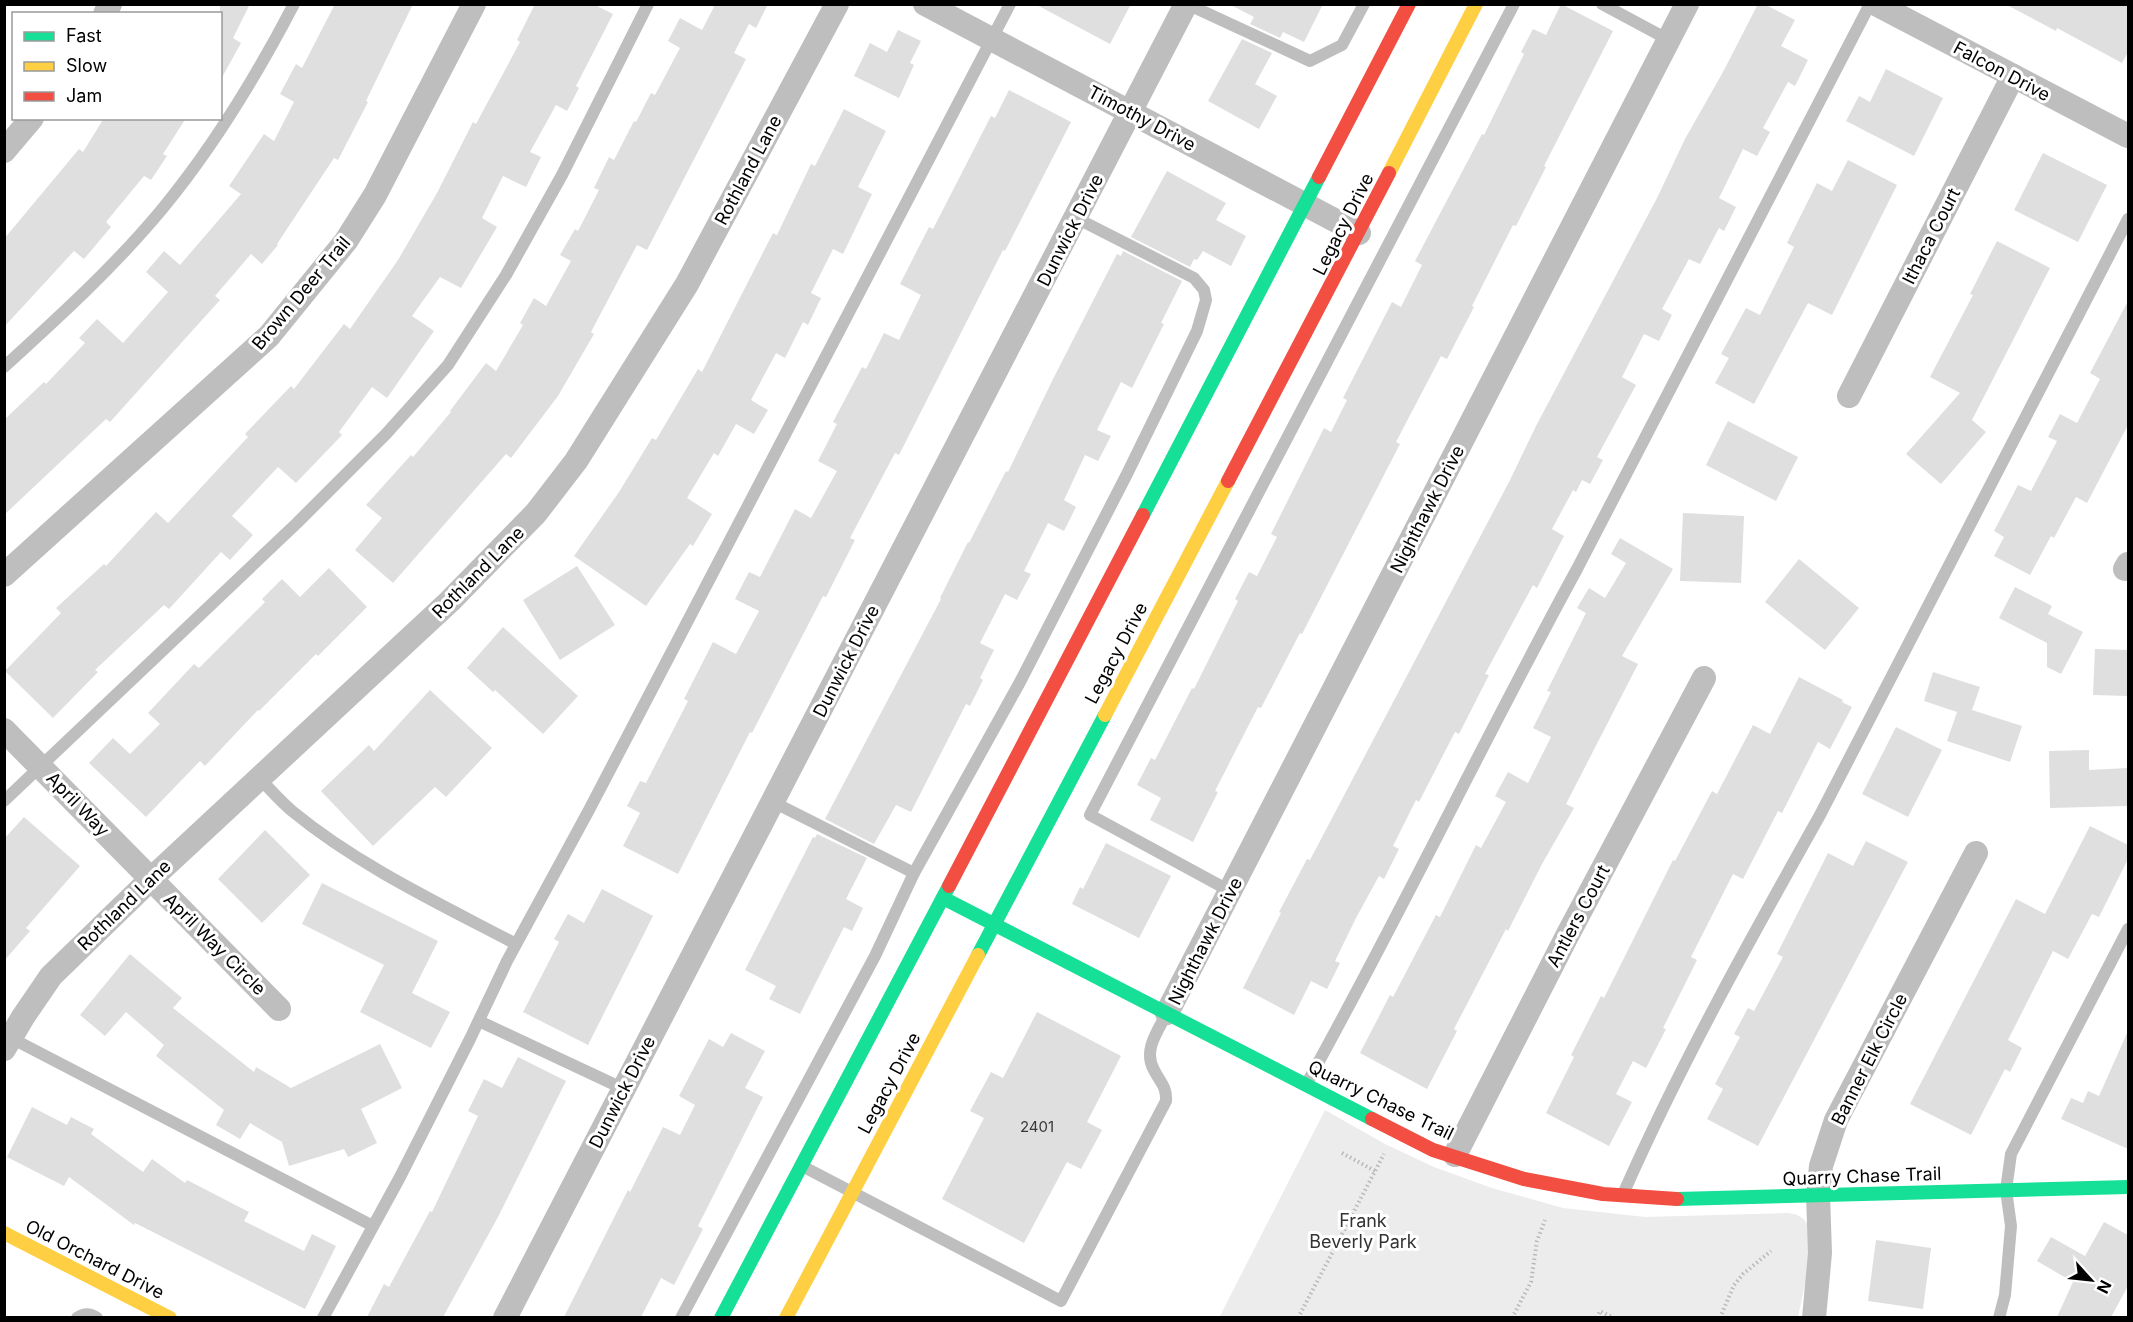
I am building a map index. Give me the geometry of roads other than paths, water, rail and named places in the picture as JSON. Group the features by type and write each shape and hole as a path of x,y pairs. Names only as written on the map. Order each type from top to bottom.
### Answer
{"main road":[{"path":"721,1317 943,898 1409,4"},
{"name":"Legacy Drive","path":"786,1317 1359,233 1476,4"},
{"name":"Quarry Chase Trail","path":"943,898 1433,1150 1455,1155 1524,1179 1603,1194 1680,1199 2128,1186"},
{"name":"Old Orchard Drive","path":"4,1233 170,1317"}],"street":[{"name":"Brown Deer Trail","path":"4,575 268,336 346,241 375,195 474,4"},
{"name":"Rothland Lane","path":"8,1044 51,976 151,879 450,601 536,513 576,461 687,284 837,4"},
{"name":"Timothy Drive","path":"925,4 1359,233"},
{"name":"Dunwick Drive","path":"505,1317 1187,4"},
{"name":"Nighthawk Drive","path":"1167,1013 1687,4"},
{"name":"Falcon Drive","path":"1876,4 2128,136"},
{"name":"Ithaca Court","path":"1849,396 2013,76"},
{"path":"4,151 30,120"},
{"name":"Antlers Court","path":"1455,1155 1567,936 1704,678"},
{"name":"April Way","path":"4,730 151,879"},
{"name":"Banner Elk Circle","path":"1814,1317 1820,1253 1818,1195 1821,1166 1836,1120 1976,853"},
{"name":"April Way Circle","path":"151,879 279,1009"}],"lane":[{"path":"4,367 76,302 162,209 197,164 223,125 294,4"},
{"path":"4,801 305,515 386,434 448,365 506,275 557,185 648,4"},
{"path":"323,1317 373,1226 479,1021 516,944 589,810 1010,4"},
{"path":"1187,4 1310,61 1342,45 1364,4"},
{"path":"1230,891 1090,815 1514,4"},
{"path":"1602,4 1669,40"},
{"path":"1306,1085 1870,4"},
{"path":"681,1317 875,956 914,873 1020,682 1122,484 1197,331 1206,300 1204,290 1194,278 1076,218"},
{"path":"1623,1196 1655,1124 1766,911 1820,815 2128,219"},
{"path":"260,778 290,809 328,838 387,876 516,944"},
{"path":"773,802 914,873"},
{"path":"1999,1317 2005,1295 2011,1226 2006,1190 2011,1154 2128,928"},
{"path":"801,1165 1061,1301 1166,1101 1164,1084 1152,1068 1150,1047 1167,1013"},
{"path":"479,1021 624,1089"},
{"path":"8,1044 373,1226"},
{"path":"78,1317 82,1314 91,1314 97,1317"}],"park label":[{"name":"Frank Beverly Park","path":"1363,1230"}]}
